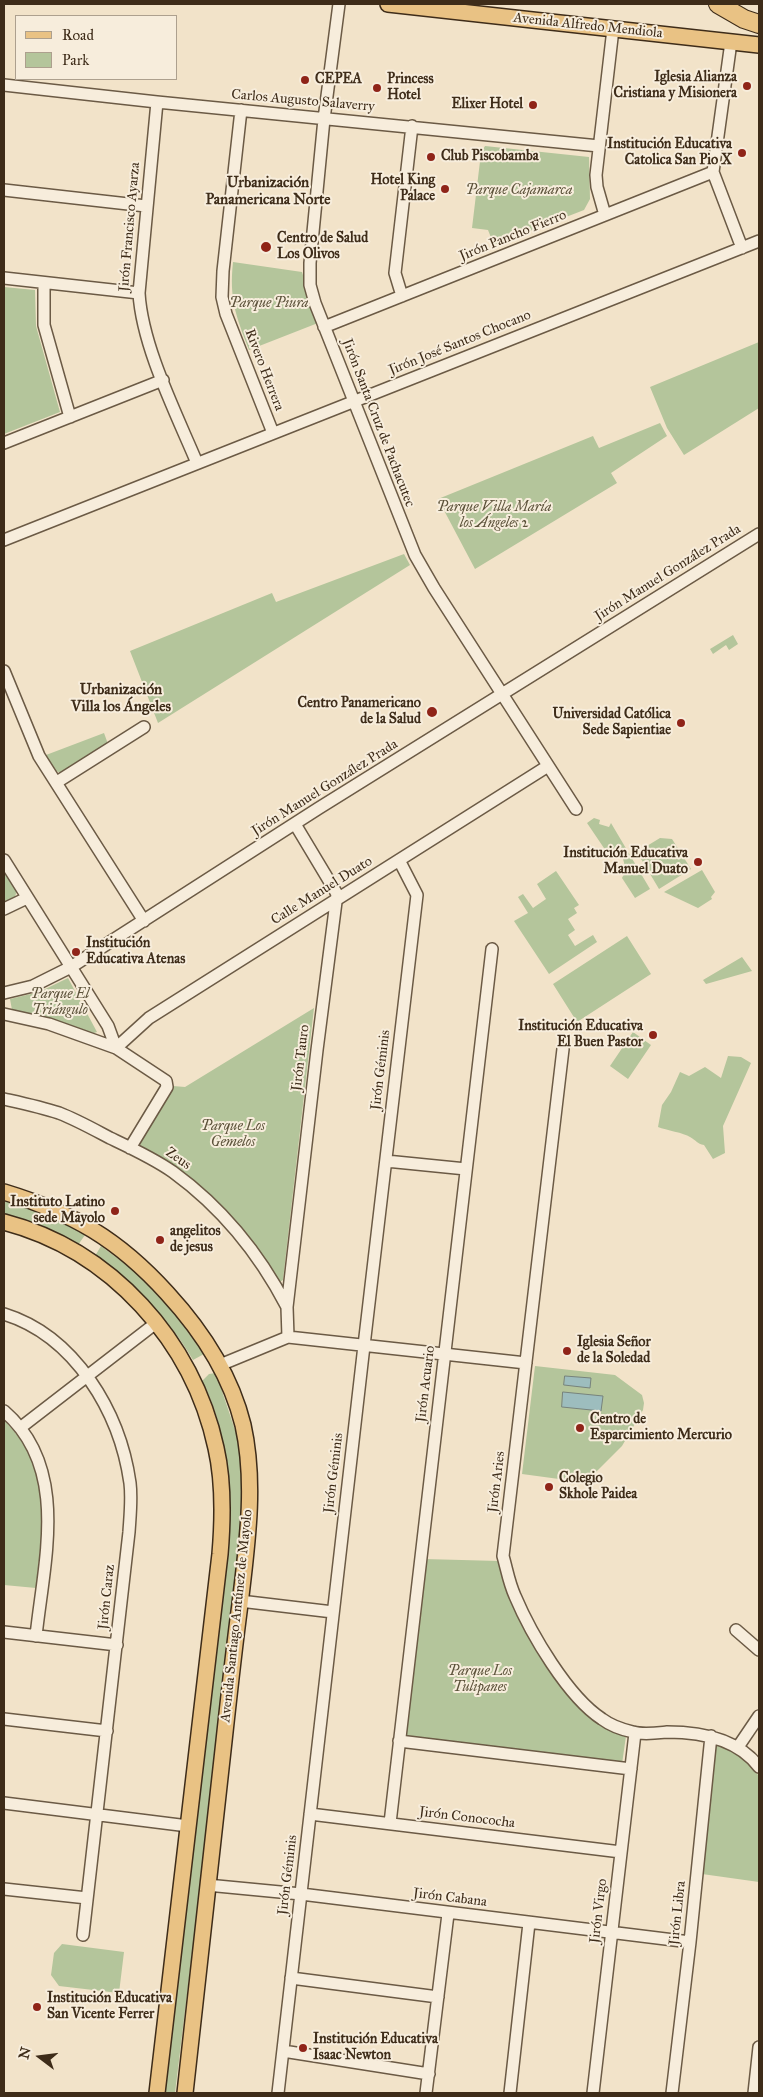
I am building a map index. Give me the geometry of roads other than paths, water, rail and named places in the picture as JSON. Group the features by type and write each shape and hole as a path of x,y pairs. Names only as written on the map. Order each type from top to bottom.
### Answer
{"highway":[{"path":"718,4 744,19 759,24"}],"main road":[{"name":"Avenida Alfredo Mendiola","path":"388,4 759,45"},
{"name":"Avenida Santiago Antúnez de Mayolo","path":"4,1192 43,1205 85,1224 116,1244 151,1275 180,1308 220,1365 240,1415 247,1452 249,1530 222,1751 185,2093"},
{"name":"Avenida Santiago Antúnez de Mayolo","path":"4,1222 52,1239 84,1257 118,1281 156,1323 177,1350 191,1374 208,1415 217,1449 221,1482 220,1554 157,2093"},
{"path":"198,1747 203,1751 222,1751"}],"street":[{"name":"Jirón Santa Cruz de Pachacutec","path":"339,4 324,119 310,274 310,286 315,303 415,555 576,809"},
{"path":"605,215 596,181 612,30"},
{"path":"731,42 714,172 742,248"},
{"name":"Carlos Augusto Salaverry","path":"4,85 599,146"},
{"name":"Jirón Francisco Ayarza","path":"157,102 139,293 143,325 197,463"},
{"name":"Rivero Herrera","path":"241,110 223,271 222,297 226,314 273,433"},
{"path":"402,296 395,273 412,126"},
{"name":"Jirón Pancho Fierro","path":"324,327 714,172"},
{"path":"4,190 146,206"},
{"name":"Jirón José Santos Chocano","path":"4,540 759,241"},
{"path":"4,278 139,293"},
{"path":"44,282 44,325 70,417"},
{"path":"4,443 163,380"},
{"name":"Jirón Manuel González Prada","path":"4,993 33,986 71,967 295,824 759,534"},
{"path":"4,671 39,756 144,921"},
{"path":"57,782 144,727"},
{"name":"Calle Manuel Duato","path":"116,1048 149,1018 548,766"},
{"path":"295,824 336,889 337,898"},
{"path":"4,860 108,1026 116,1048"},
{"name":"Jirón Géminis","path":"278,2093 417,895 399,860"},
{"path":"4,909 27,898"},
{"name":"Jirón Tauro","path":"288,1337 287,1307 319,1032 337,898"},
{"name":"Jirón Acuario","path":"390,1824 492,949"},
{"path":"4,1014 49,1024 116,1048 166,1082 167,1087 130,1148"},
{"name":"Jirón Aries","path":"562,1049 503,1556 509,1581 515,1598 546,1654 578,1698 602,1720 635,1733 674,1732 711,1736 738,1747 759,1768"},
{"name":"Zeus","path":"4,1099 36,1106 75,1120 173,1172 216,1210 249,1247 272,1279 287,1307"},
{"path":"386,1161 466,1169"},
{"name":"Jirón Caraz","path":"4,1314 46,1334 87,1377 104,1401 112,1420 122,1449 130,1484 129,1532 83,1935"},
{"path":"20,1428 156,1323"},
{"path":"220,1365 288,1337 526,1363"},
{"path":"4,1411 20,1428 40,1466 48,1502 48,1529 36,1636"},
{"path":"240,1601 333,1612"},
{"path":"736,1630 759,1650"},
{"path":"4,1632 117,1645"},
{"path":"738,1747 759,1716"},
{"path":"4,1719 107,1731"},
{"name":"Jirón Virgo","path":"593,2093 635,1733"},
{"name":"Jirón Libra","path":"672,2093 711,1736"},
{"path":"400,1741 630,1769"},
{"path":"4,1803 188,1826"},
{"name":"Jirón Conococha","path":"310,1814 621,1852"},
{"name":"Jirón Cabana","path":"207,1885 301,1894 448,1914 690,1942"},
{"path":"4,1889 87,1898"},
{"path":"426,2093 448,1914"},
{"path":"510,2093 528,1923"},
{"path":"291,1978 438,1997"},
{"path":"754,2093 759,2047"},
{"path":"283,2051 429,2074"}],"water":[{"path":"565,1376 591,1378 590,1388 564,1385"},
{"path":"563,1392 603,1396 601,1411 562,1407"}],"place":[{"name":"CEPEA","path":"305,80"},
{"name":"Iglesia Alianza Cristiana y Misionera","path":"747,86"},
{"name":"Princess Hotel","path":"377,88"},
{"name":"Elixer Hotel","path":"533,105"},
{"name":"Institución Educativa Catolica San Pio X","path":"742,153"},
{"name":"Club Piscobamba","path":"431,157"},
{"name":"Hotel King Palace","path":"445,189"},
{"name":"Centro de Salud Los Olivos","path":"266,247"},
{"name":"Centro Panamericano de la Salud","path":"432,712"},
{"name":"Universidad Católica Sede Sapientiae","path":"681,723"},
{"name":"Institución Educativa Manuel Duato","path":"698,862"},
{"name":"Institución Educativa Atenas","path":"76,952"},
{"name":"Institución Educativa El Buen Pastor","path":"653,1035"},
{"name":"Instituto Latino sede Mayolo","path":"115,1211"},
{"name":"angelitos de jesus","path":"160,1240"},
{"name":"Iglesia Señor de la Soledad","path":"567,1351"},
{"name":"Centro de Esparcimiento Mercurio","path":"580,1428"},
{"name":"Colegio Skhole Paidea","path":"549,1487"},
{"name":"Institución Educativa San Vicente Ferrer","path":"37,2007"},
{"name":"Institución Educativa Isaac Newton","path":"303,2048"}],"district":[{"name":"Urbanización Panamericana Norte","path":"268,192"},
{"name":"Urbanización Villa los Ángeles","path":"121,698"}],"park label":[{"name":"Parque Cajamarca","path":"519,191"},
{"name":"Parque Piura","path":"269,304"},
{"name":"Parque Villa María los Ángeles 2","path":"494,516"},
{"name":"Parque El Triángulo","path":"60,1004"},
{"name":"Parque Los Gemelos","path":"233,1136"},
{"name":"Parque Los Tulipanes","path":"480,1680"}]}
